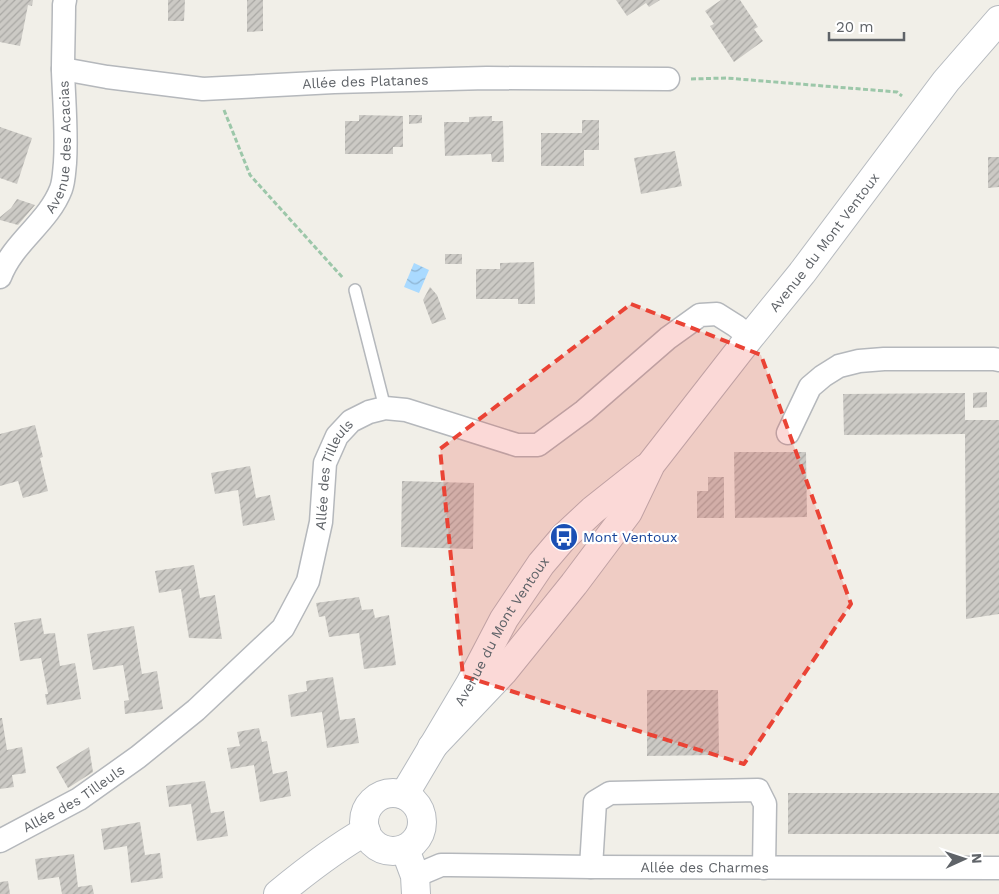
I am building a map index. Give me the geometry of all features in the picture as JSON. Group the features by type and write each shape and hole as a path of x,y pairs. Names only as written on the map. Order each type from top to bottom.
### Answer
{"street":[{"name":"Avenue des Acacias","path":"0,277 14,251 36,228 54,204 64,179 66,150 63,69 65,0"},
{"name":"Avenue du Mont Ventoux","path":"432,747 503,672 574,584 628,512 651,464 802,273 946,81 999,20"},
{"name":"Allée des Platanes","path":"63,69 203,89 334,82 487,78 668,79"},
{"name":"Allée des Tilleuls","path":"0,842 79,799 138,758 196,710 283,628 308,581 321,522 325,463 336,436 351,421 369,412 385,408 406,410 517,445 538,445 584,411 668,338 700,315 717,314 750,337"},
{"path":"788,433 810,387 839,366 859,361 884,359 999,360"},
{"name":"Avenue du Mont Ventoux","path":"404,795 470,684 504,619 541,564 592,510 651,464"},
{"path":"591,867 594,802 610,793 758,790 765,804 764,868"},
{"path":"385,794 404,795 418,807 422,816 422,826 419,835 405,849 396,851 386,850 370,840 364,822 366,813 370,804 385,794"},
{"path":"278,894 322,859 366,831"},
{"path":"405,849 416,885"},
{"name":"Allée des Charmes","path":"416,885 440,865 999,868"}],"lane":[{"path":"354,290 385,408"}],"path":[{"path":"668,79 726,78 897,92 923,112"},
{"path":"216,89 250,175 354,290"}],"highlighted area":[{"path":"631,304 761,355 851,604 744,764 463,676 440,449"}],"water":[{"path":"414,263 429,270 419,293 404,287"}],"building":[{"path":"0,0 33,0 32,6 28,5 20,46 0,42"},
{"path":"168,0 185,0 184,21 168,21"},
{"path":"247,0 263,0 263,31 247,32"},
{"path":"616,0 660,0 649,7 646,3 627,16"},
{"path":"721,0 740,0 758,27 754,29 763,41 734,62 710,26 714,24 705,11"},
{"path":"359,115 403,116 403,147 393,147 393,154 345,154 345,121 359,121"},
{"path":"409,115 422,115 422,123 409,124"},
{"path":"492,116 492,121 503,121 504,162 492,162 491,154 445,156 444,122 469,122 469,117"},
{"path":"582,120 599,120 599,150 584,150 584,166 541,166 541,133 582,133"},
{"path":"0,127 32,138 17,184 0,178"},
{"path":"675,151 682,186 641,194 634,158"},
{"path":"988,157 999,157 999,187 988,188"},
{"path":"17,199 35,205 18,225 0,220 0,217 11,208"},
{"path":"445,254 462,254 462,264 445,264"},
{"path":"534,262 535,304 518,304 518,299 476,299 476,269 500,269 500,263"},
{"path":"430,287 437,295 446,319 432,324 423,300"},
{"path":"987,392 987,407 973,408 973,393"},
{"path":"965,393 965,420 999,420 999,614 966,619 965,434 844,435 843,394"},
{"path":"35,425 43,457 40,458 48,491 23,498 18,481 0,486 0,434"},
{"path":"734,452 806,452 807,517 735,518"},
{"path":"250,466 256,498 270,495 275,520 243,526 238,490 215,494 211,473"},
{"path":"708,477 724,477 724,518 697,518 697,491 708,491"},
{"path":"402,481 474,483 473,549 401,547"},
{"path":"194,565 200,598 215,595 222,639 189,638 181,589 159,593 155,571"},
{"path":"359,597 362,610 373,609 375,618 389,615 396,665 364,669 359,633 329,637 325,616 319,617 316,603"},
{"path":"41,618 44,634 55,633 60,666 75,663 81,699 47,705 45,694 48,694 41,658 20,661 14,623"},
{"path":"134,626 142,674 157,671 163,709 125,714 124,701 129,700 123,665 93,670 87,634"},
{"path":"333,677 340,720 355,718 359,743 327,748 322,712 291,717 288,695 307,691 306,681"},
{"path":"647,690 718,690 719,755 647,756"},
{"path":"0,718 2,718 7,750 22,747 26,773 12,775 14,787 0,789"},
{"path":"259,728 262,742 267,741 273,774 287,771 291,796 260,802 254,765 231,769 227,748 240,746 237,732"},
{"path":"89,747 93,772 68,788 56,767"},
{"path":"205,781 211,813 224,811 228,836 197,841 191,804 169,807 166,786"},
{"path":"788,793 999,793 999,834 788,834"},
{"path":"140,822 145,855 160,853 163,878 131,883 127,846 104,850 101,829"},
{"path":"74,854 78,887 92,885 94,894 62,894 59,877 38,880 35,859"},
{"path":"8,881 10,894 0,894 0,882"}],"place":[{"name":"Mont Ventoux","path":"564,537"}]}
